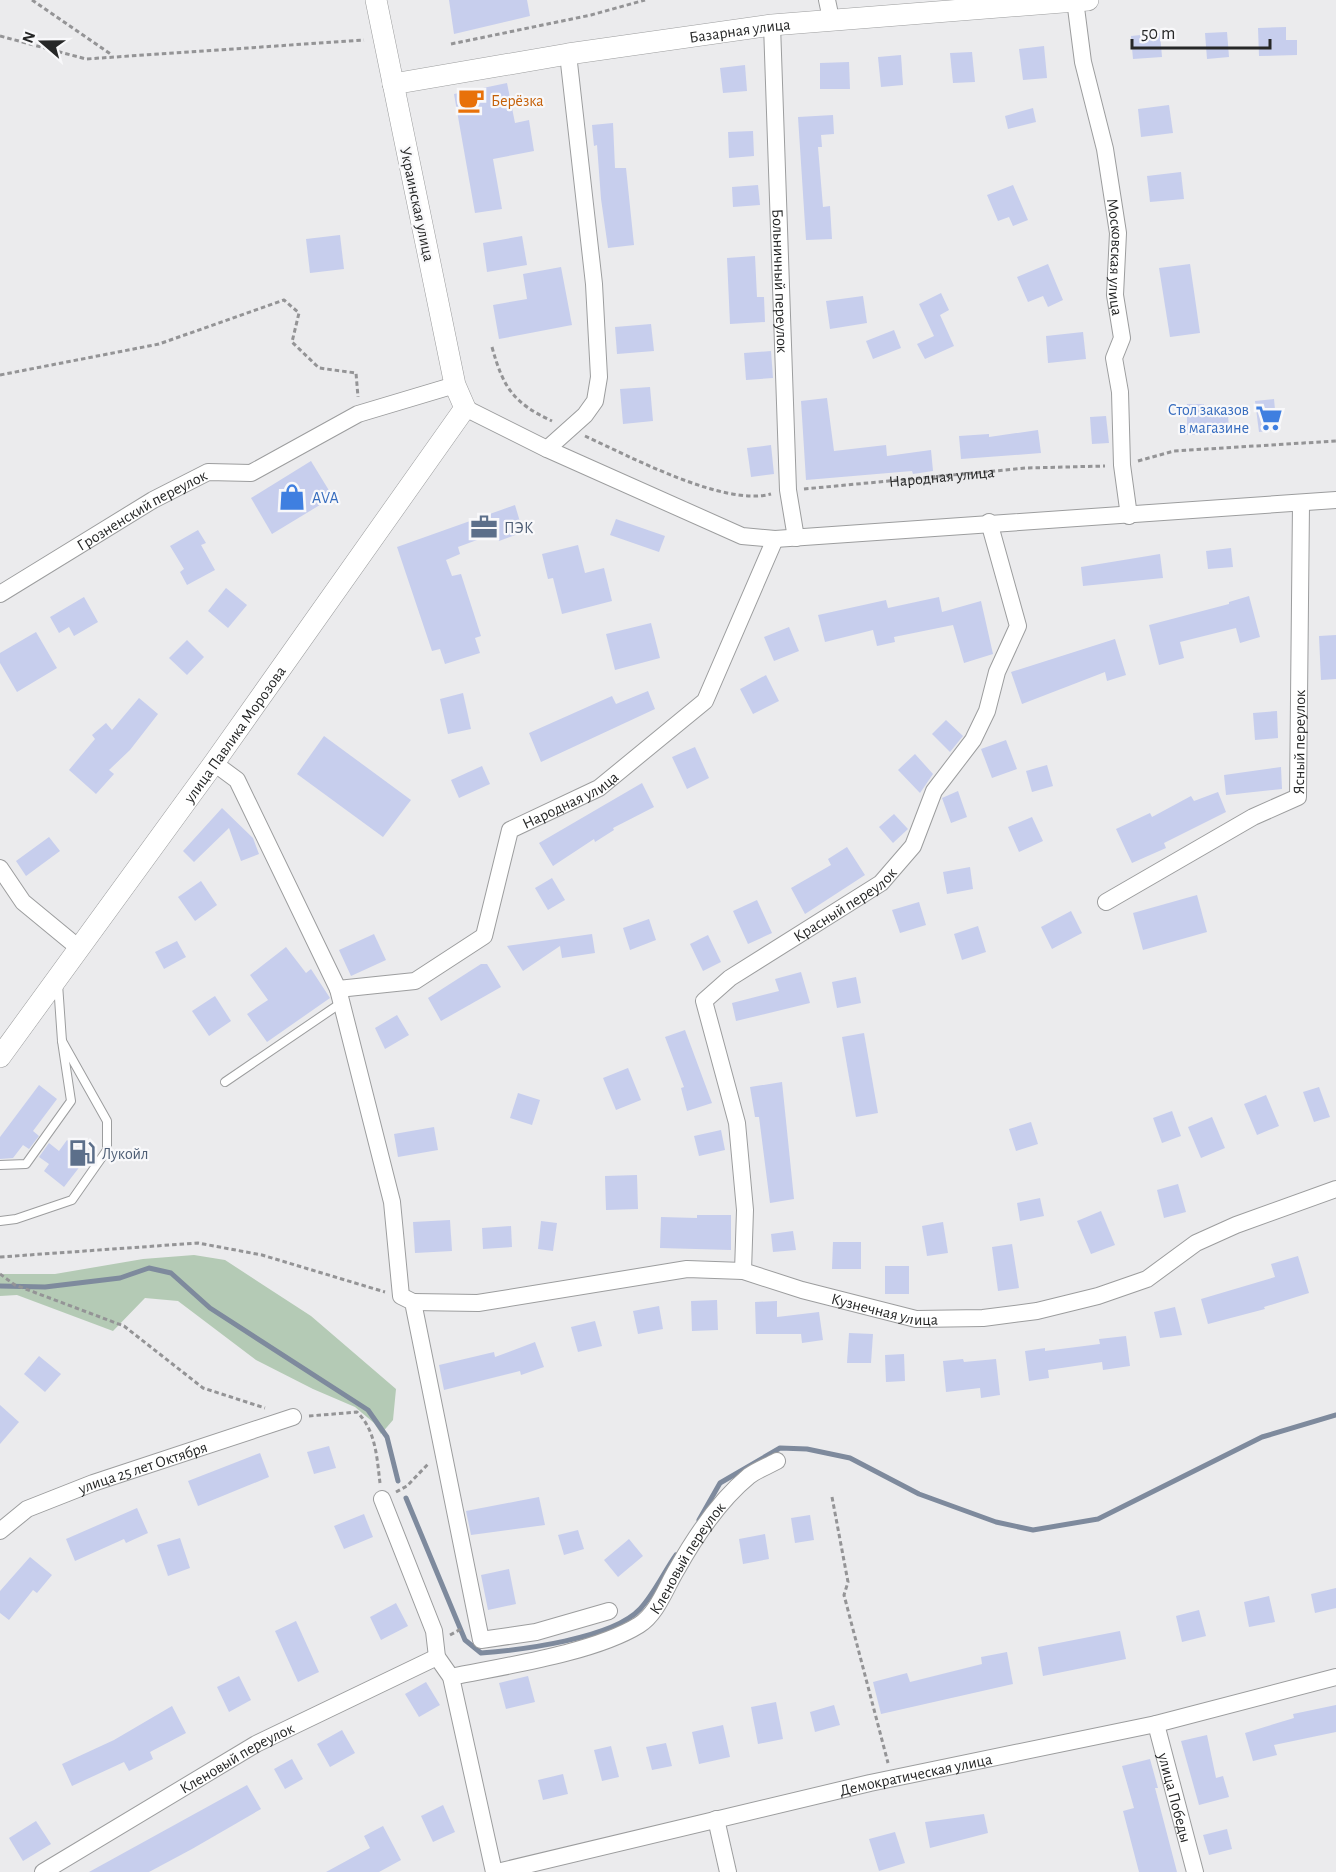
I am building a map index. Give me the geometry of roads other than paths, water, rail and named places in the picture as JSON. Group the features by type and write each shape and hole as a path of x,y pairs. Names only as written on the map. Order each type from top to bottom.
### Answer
{"street":[{"name":"Украинская улица","path":"376,0 456,385 465,408"},
{"name":"Базарная улица","path":"393,84 568,54 772,25 829,9 1080,0"},
{"name":"Московская улица","path":"1080,0 1083,62 1105,149 1118,233 1115,295 1122,338 1114,358 1120,392 1122,465 1129,516"},
{"name":"Больничный переулок","path":"772,25 788,490 796,538"},
{"path":"548,449 585,415 595,401 599,377 594,284 568,54"},
{"name":"Грозненский переулок","path":"0,594 153,500 208,472 251,473 358,414 456,385"},
{"path":"465,408 712,525 742,536 796,538 989,522 1129,516 1336,500"},
{"name":"улица Павлика Морозова","path":"0,1057 214,763 465,408"},
{"name":"Ясный переулок","path":"1106,902 1253,817 1298,797 1301,504"},
{"name":"Красный переулок","path":"743,1271 745,1210 737,1123 704,1001 730,978 881,883 913,846 934,791 973,740 987,711 997,672 1018,626 989,522"},
{"name":"Народная улица","path":"340,996 415,981 484,936 510,830 599,788 705,702 775,539"},
{"path":"214,763 237,780 340,996 392,1202 407,1299 442,1449 481,1640 536,1632 609,1611"},
{"path":"0,868 23,902 80,949"},
{"name":"Кузнечная улица","path":"407,1299 478,1303 687,1269 743,1271 802,1290 916,1319 983,1318 1037,1311 1098,1296 1147,1279 1196,1243 1236,1225 1336,1189"},
{"name":"улица 25 лет Октября","path":"0,1531 27,1509 93,1483 293,1417"},
{"name":"Кленовый переулок","path":"451,1677 604,1641 641,1624 664,1595 677,1569 725,1502 750,1475 777,1461"},
{"path":"382,1499 434,1631 437,1657 451,1677 496,1872"},
{"name":"Кленовый переулок","path":"43,1872 256,1744 437,1657"},
{"name":"Демократическая улица","path":"496,1872 892,1779 1156,1724 1336,1677"},
{"name":"улица Победы","path":"1156,1724 1196,1872"},
{"path":"716,1819 728,1872"}],"lane":[{"path":"0,1165 26,1164 71,1101 62,1041 57,980"},
{"path":"225,1082 340,996"},
{"path":"0,1221 16,1219 72,1200 107,1150 106,1121 62,1041"}],"waterway":[{"path":"0,1286 45,1287 120,1278 149,1268 171,1273 210,1308 368,1410 387,1437 398,1481"},
{"path":"699,1520 720,1483 780,1448 807,1449 850,1458 919,1494 996,1522 1033,1530 1098,1519 1262,1437 1336,1415"},
{"path":"406,1498 465,1640 481,1653 565,1641 609,1628 627,1619 645,1603 676,1555"}],"place":[{"name":"Берёзка","path":"471,100"},
{"name":"Стол заказов в магазине","path":"1269,418"},
{"name":"AVA","path":"292,497"},
{"name":"ПЭК","path":"484,527"},
{"name":"Лукойл","path":"82,1153"}]}
